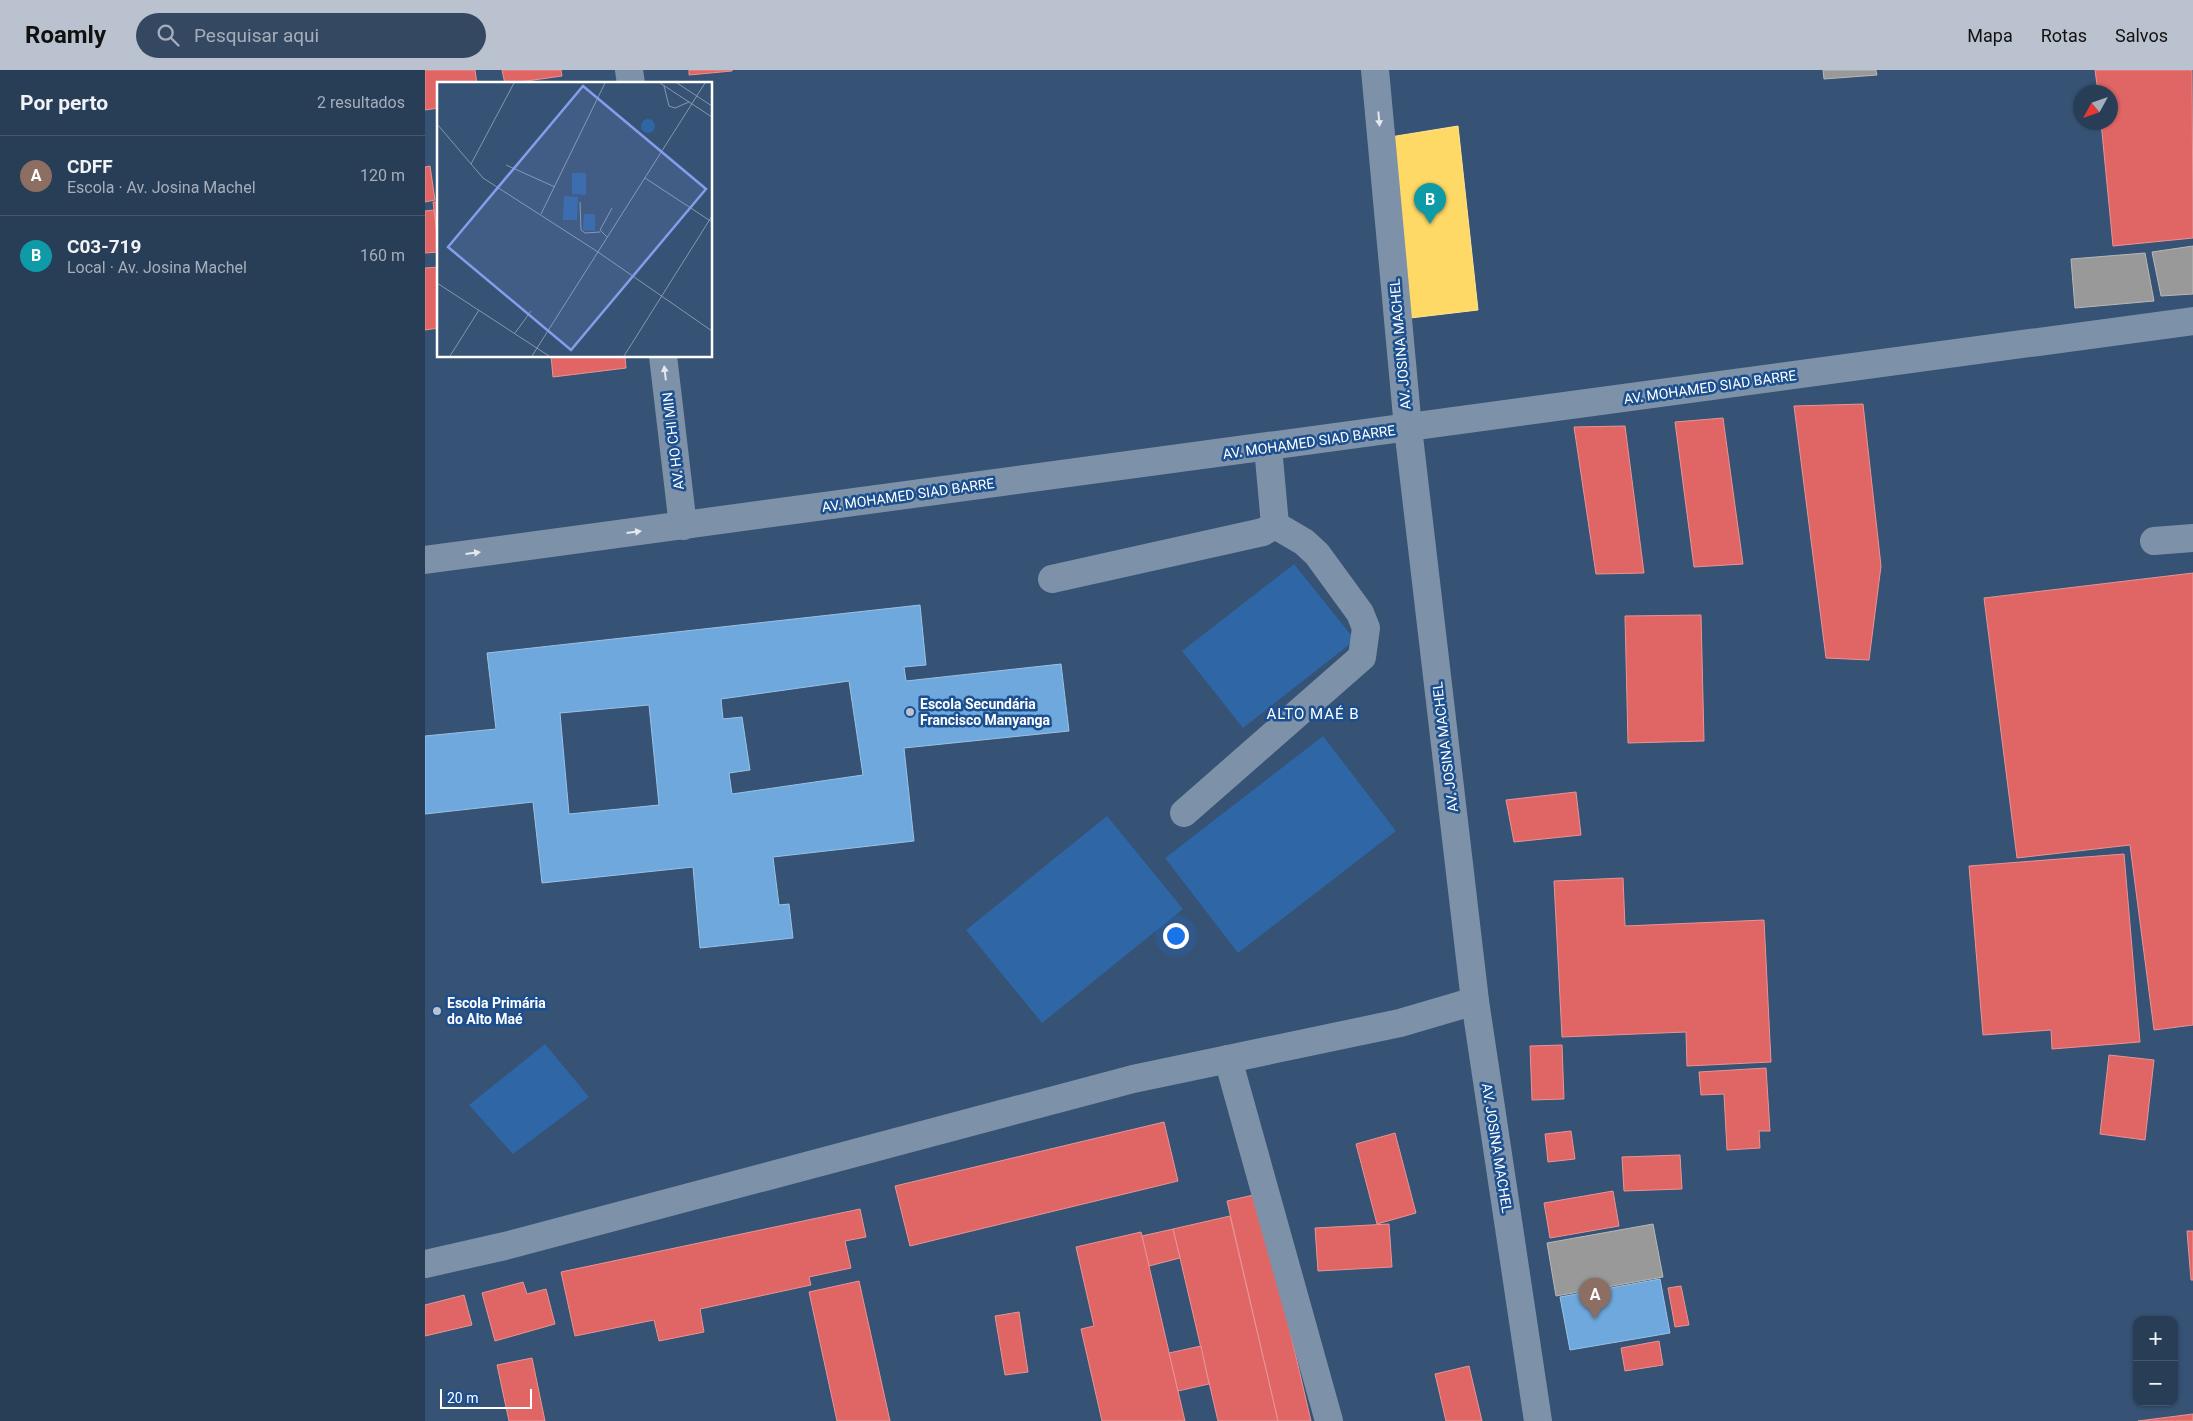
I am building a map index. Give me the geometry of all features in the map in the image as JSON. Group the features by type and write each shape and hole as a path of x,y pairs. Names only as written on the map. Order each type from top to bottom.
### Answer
{"street":[{"name":"AV. JOSINA MACHEL","path":"1375,70 1408,428 1475,1000 1538,1421"},
{"name":"AV. MOHAMED SIAD BARRE","path":"425,560 2193,321"},
{"name":"AV. HO CHI MIN","path":"663,358 683,526"},
{"path":"1268,447 1275,525"},
{"path":"1052,578 1263,532 1275,525"},
{"path":"1184,813 1361,657 1365,628 1360,613 1317,554 1304,542 1275,525"},
{"path":"2154,541 2193,538"},
{"path":"425,1264 505,1246 1133,1079 1400,1023 1475,1000"},
{"path":"1228,1059 1329,1421"}],"shaded area":[{"path":"1294,564 1355,640 1243,728 1182,651"},
{"path":"1323,736 1396,831 1238,953 1165,858"},
{"path":"1107,816 1183,909 1042,1023 966,930"},
{"path":"545,1044 589,1097 513,1154 469,1105"}],"building: Moradias":[{"path":"1458,126 1478,310 1402,319 1384,138"}],"building: Comércio":[{"path":"425,70 475,70 477,82 437,82 437,108 425,110"},
{"path":"502,70 561,70 562,76 519,82 505,82"},
{"path":"689,70 732,70 732,71 689,75"},
{"path":"2095,70 2192,70 2193,238 2113,246 2102,130 2118,130 2118,85 2097,85"},
{"path":"430,166 435,200 425,202 425,167"},
{"path":"433,202 437,202 437,233"},
{"path":"434,210 437,252 425,253 425,211"},
{"path":"437,267 437,328 425,330 425,268"},
{"path":"551,358 625,358 626,368 553,377"},
{"path":"1863,404 1881,566 1869,660 1826,658 1794,406"},
{"path":"1723,418 1743,564 1694,567 1675,422"},
{"path":"1625,426 1644,573 1596,574 1574,427"},
{"path":"2193,573 2193,1025 2154,1030 2130,845 2017,858 1984,598"},
{"path":"1701,615 1704,741 1628,743 1625,616"},
{"path":"1576,792 1581,835 1514,842 1506,800"},
{"path":"2124,854 2140,1042 2052,1049 2051,1030 1983,1035 1969,866"},
{"path":"1623,878 1625,926 1764,920 1771,1062 1687,1066 1686,1032 1562,1037 1554,881"},
{"path":"1562,1045 1564,1099 1532,1100 1530,1046"},
{"path":"2109,1055 2154,1060 2145,1140 2100,1134"},
{"path":"1766,1068 1770,1131 1759,1131 1760,1148 1727,1150 1724,1094 1701,1095 1699,1072"},
{"path":"1164,1122 1178,1181 910,1246 895,1186"},
{"path":"1571,1131 1575,1159 1548,1162 1545,1134"},
{"path":"1395,1133 1416,1213 1377,1224 1356,1144"},
{"path":"1680,1155 1682,1189 1624,1191 1622,1157"},
{"path":"1613,1191 1619,1226 1550,1238 1544,1203"},
{"path":"1258,1194 1311,1421 1278,1421 1227,1201"},
{"path":"860,1209 866,1237 845,1241 851,1268 809,1277 811,1285 700,1309 704,1332 659,1341 654,1320 575,1336 561,1272"},
{"path":"1230,1216 1278,1421 1218,1421 1173,1229"},
{"path":"1389,1224 1392,1267 1318,1271 1315,1228"},
{"path":"1173,1229 1180,1258 1149,1266 1142,1236"},
{"path":"2187,1231 2193,1231 2193,1280 2191,1280"},
{"path":"1141,1232 1185,1421 1102,1421 1081,1329 1094,1326 1076,1247"},
{"path":"859,1281 890,1421 837,1421 809,1292"},
{"path":"523,1282 527,1294 546,1289 555,1324 495,1341 482,1293"},
{"path":"1681,1286 1689,1325 1675,1327 1668,1288"},
{"path":"464,1295 472,1325 425,1336 425,1305"},
{"path":"1019,1312 1028,1372 1005,1375 995,1316"},
{"path":"1659,1341 1663,1365 1625,1371 1621,1348"},
{"path":"1201,1346 1209,1384 1178,1391 1169,1353"},
{"path":"532,1358 545,1421 509,1421 497,1365"},
{"path":"1469,1366 1482,1421 1446,1421 1435,1374"},
{"path":"2193,1414 2193,1421 2138,1421"}],"building: Escolas":[{"path":"920,605 926,665 904,667 906,681 1061,664 1069,731 904,748 914,841 773,857 779,905 789,904 793,938 700,948 693,867 542,883 533,802 425,814 425,736 496,729 487,653","holes":["849,681 863,775 732,794 729,773 750,770 742,717 723,719 721,699","649,705 659,805 569,814 560,713"]},
{"path":"1660,1279 1670,1333 1570,1350 1560,1297"}],"building: Indústria":[{"path":"1823,70 1876,70 1877,75 1824,79"},
{"path":"2193,246 2193,294 2161,296 2152,252"},
{"path":"2145,253 2154,301 2075,308 2071,259"},
{"path":"1653,1224 1663,1277 1556,1296 1547,1243"}],"place":[{"name":"C03-719","path":"1430,224"},
{"name":"Escola Secundária Francisco Manyanga","path":"910,712"},
{"name":"Escola Primária do Alto Maé","path":"437,1011"},
{"name":"CDFF","path":"1595,1319"}],"district":[{"name":"ALTO MAÉ B","path":"1313,714"}]}
